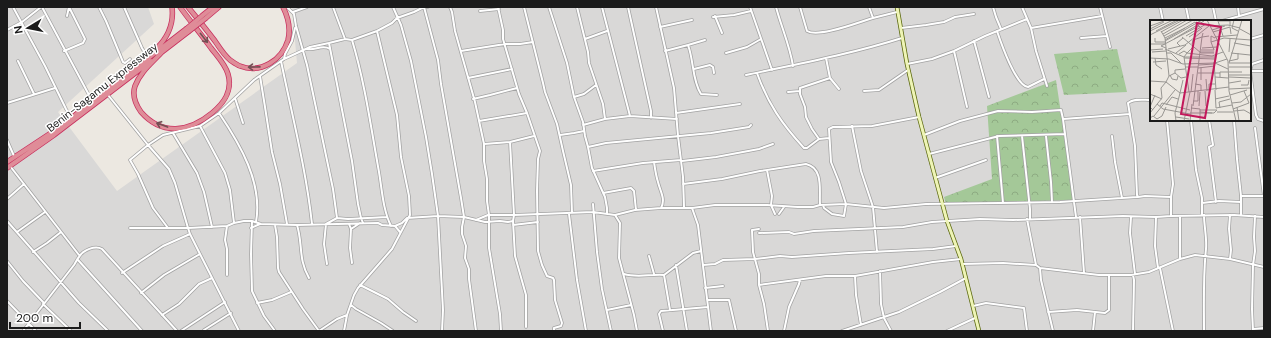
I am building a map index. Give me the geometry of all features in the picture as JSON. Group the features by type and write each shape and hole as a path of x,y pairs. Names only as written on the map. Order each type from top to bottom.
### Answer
{"highway":[{"path":"148,58 168,34 173,18 172,7"},
{"path":"164,51 141,74 134,88 135,102 140,111 146,117 158,124 172,128 193,126 218,108 225,100 230,83 228,73 222,61 180,7"},
{"path":"188,7 229,59 240,66 256,68 267,66 275,60 288,39 289,25 283,7"},
{"path":"205,16 213,7"},
{"path":"7,162 57,129 148,58 219,7"},
{"name":"Benin-Sagamu Expressway","path":"9,167 108,95 164,51 187,30"}],"street":[{"path":"13,7 71,118"},
{"path":"7,30 22,22 42,7 64,51 89,95 94,100"},
{"path":"64,51 83,43 85,39 69,7"},
{"path":"67,16 69,7"},
{"path":"99,7 123,62 125,63 130,59"},
{"path":"124,7 148,58"},
{"path":"287,7 295,18 307,65 333,189 337,218"},
{"path":"292,12 307,7"},
{"path":"333,7 345,39"},
{"path":"393,7 401,25 411,61 421,110 438,216 443,310 442,331"},
{"path":"168,228 153,208 130,160 148,144 163,135 200,126 219,113 245,88 284,59 303,50 329,42 345,39 352,40 377,31 392,24 397,18 418,8 428,7"},
{"path":"450,7 484,144 489,215 489,248 500,314 500,331"},
{"path":"524,7 545,92 557,124 571,185 570,213 577,280 586,331"},
{"path":"549,7 567,63 574,97 583,125 590,160 593,171 603,193 607,213"},
{"path":"577,7 589,63 603,104 606,119"},
{"path":"602,7 607,32 630,116"},
{"path":"628,7 643,71 651,118"},
{"path":"656,7 674,88 678,136 682,161 684,207"},
{"path":"750,7 772,70"},
{"path":"776,7 791,54 793,66"},
{"path":"800,7 807,31 812,33 837,29 897,12"},
{"path":"869,7 873,18"},
{"path":"897,7 908,70 919,117 947,220 961,259 979,331"},
{"path":"993,7 1001,29"},
{"path":"1022,7 1031,28 1047,86"},
{"path":"1100,7 1110,47"},
{"path":"1160,7 1163,20"},
{"path":"1186,7 1189,20"},
{"path":"1213,7 1216,20"},
{"path":"1238,7 1239,16"},
{"path":"424,8 438,60 464,217 462,234 466,246 465,258 469,269 476,331"},
{"path":"480,11 499,8 503,39 517,88 540,151 538,159 537,208 538,251 547,276 554,280 556,300 562,323 561,326 554,328 554,331"},
{"path":"1225,20 1263,9"},
{"path":"722,33 714,16 734,15 751,11"},
{"path":"900,28 926,26 944,22 953,18 974,14"},
{"path":"1031,28 1102,16"},
{"path":"907,64 932,59 954,51 1001,29 1027,19"},
{"path":"660,27 692,20"},
{"path":"284,59 296,26"},
{"path":"344,331 347,314 354,295 360,285 397,241 407,218 410,215 409,196 401,157 397,115 377,31"},
{"path":"997,31 1005,55 1017,78 1022,84 1025,87 1028,87 1044,79"},
{"path":"585,39 607,32"},
{"path":"292,40 298,34"},
{"path":"1251,39 1264,35"},
{"path":"1081,38 1107,36"},
{"path":"746,75 793,66 877,46 902,38"},
{"path":"726,53 747,47 761,39"},
{"path":"352,40 371,123 387,217 391,226"},
{"path":"665,51 705,40"},
{"path":"974,41 989,97"},
{"path":"329,42 363,223"},
{"path":"461,51 505,44 533,42"},
{"path":"688,45 698,89 701,94 717,95"},
{"path":"307,49 312,50 327,47 331,50"},
{"path":"954,51 967,107"},
{"path":"826,58 830,78 839,89"},
{"path":"1251,68 1252,64 1264,60"},
{"path":"18,61 34,94"},
{"path":"281,61 301,153 312,224"},
{"path":"694,69 710,65 713,67 714,73"},
{"path":"468,78 512,70"},
{"path":"864,91 880,90 908,70"},
{"path":"1251,71 1264,71"},
{"path":"757,73 770,104 790,133 799,143 805,148 819,139 829,138"},
{"path":"260,76 272,152 280,184 287,225"},
{"path":"1251,77 1258,119 1264,121"},
{"path":"788,92 800,91 800,88 830,78"},
{"path":"574,97 584,94 596,85"},
{"path":"7,103 55,88"},
{"path":"473,99 517,88"},
{"path":"800,91 805,107 806,117 819,139"},
{"path":"108,95 169,169 175,183 190,234 240,331"},
{"path":"235,98 243,123"},
{"path":"1137,196 1135,146 1128,102 1141,99 1150,100"},
{"path":"1251,104 1255,103"},
{"path":"676,113 740,104"},
{"path":"924,135 960,121 998,111 1032,112 1061,110 1076,218"},
{"path":"219,113 246,157 258,209 256,222"},
{"path":"479,121 527,113"},
{"path":"1063,119 1130,114"},
{"path":"583,125 606,119 630,116 677,120"},
{"path":"823,205 824,208 832,214 844,216 846,204 831,162 829,138 830,129 833,127 872,126 919,117"},
{"path":"1167,121 1173,184 1171,216"},
{"path":"1191,121 1196,170 1202,203 1206,248 1204,331"},
{"path":"1209,121 1213,145 1209,147 1216,202"},
{"path":"1234,121 1241,196 1241,215"},
{"path":"588,147 606,143 711,133 749,127 752,125"},
{"path":"200,126 225,173 230,190 234,223"},
{"path":"852,126 861,171 873,207 877,252"},
{"path":"1241,196 1264,196 1255,128"},
{"path":"559,135 584,131"},
{"path":"172,133 197,173 204,192 212,227"},
{"path":"929,154 997,136 1065,134"},
{"path":"1046,135 1052,202"},
{"path":"484,144 510,142 534,136"},
{"path":"997,136 1003,203"},
{"path":"1022,136 1029,203 1028,219 1036,265"},
{"path":"1112,136 1122,198"},
{"path":"7,140 14,157"},
{"path":"510,142 515,256 526,295 526,327"},
{"path":"593,171 643,163 682,161 716,157 759,149 773,144"},
{"path":"935,178 986,160"},
{"path":"654,162 658,184 662,189 664,202 661,208"},
{"path":"683,184 722,179 802,164 813,168 820,177 820,205"},
{"path":"9,167 79,255"},
{"path":"767,170 772,196 771,205 775,214"},
{"path":"7,199 24,184"},
{"path":"603,193 631,188 634,191 636,210"},
{"path":"476,220 489,215 593,212 615,215 636,210 684,207 692,208 715,205 813,207 820,205 846,204 884,208 943,204 1074,201 1137,196 1171,197"},
{"path":"1202,203 1241,202"},
{"path":"593,204 602,289 611,331"},
{"path":"780,214 784,207"},
{"path":"692,208 698,225 711,331"},
{"path":"17,232 45,212"},
{"path":"615,215 620,223 619,258 632,305 637,331"},
{"path":"768,331 764,304 759,285 759,274 755,259 752,230 789,232 794,234 814,231 903,227 947,220 980,219 1013,220 1080,217 1156,217 1203,215 1241,215 1264,217"},
{"path":"1230,215 1230,260"},
{"path":"130,228 212,227 227,226 234,223 252,221 261,224 275,225 378,223 382,225 395,226 402,223 407,218 438,216 464,217 486,222 513,221"},
{"path":"1180,216 1180,259"},
{"path":"1255,216 1252,309 1253,330 1264,328"},
{"path":"326,224 337,218 348,219 387,217"},
{"path":"1080,217 1084,273"},
{"path":"1131,217 1130,233 1134,274 1133,331"},
{"path":"1156,217 1155,246 1173,331"},
{"path":"480,218 486,222"},
{"path":"7,221 60,282 108,331"},
{"path":"252,221 252,291 266,319 275,331"},
{"path":"513,225 538,222"},
{"path":"351,229 360,223"},
{"path":"251,228 261,224"},
{"path":"326,224 324,244 327,264"},
{"path":"348,224 351,229 350,248 352,263"},
{"path":"275,225 278,268 292,292 319,331 337,318 347,314"},
{"path":"297,225 301,236 302,263 309,278"},
{"path":"227,226 225,240 227,249 227,275"},
{"path":"395,226 400,232"},
{"path":"33,252 61,232"},
{"path":"122,273 163,246 190,234"},
{"path":"703,265 715,264 723,260 933,249 956,246"},
{"path":"23,331 78,260 79,255 93,247 98,247 177,331"},
{"path":"624,274 634,276 654,274 664,275 693,253 701,251"},
{"path":"141,293 164,275 200,254"},
{"path":"962,264 1003,263 1036,265 1040,268 1109,275 1149,272 1180,259 1195,255 1264,267"},
{"path":"649,256 654,274"},
{"path":"759,285 826,276 856,276 933,262 961,259"},
{"path":"7,260 23,281 71,331"},
{"path":"78,260 142,331"},
{"path":"676,266 687,331"},
{"path":"1040,268 1041,280 1053,331"},
{"path":"880,271 881,304 884,318 891,331"},
{"path":"664,275 670,310"},
{"path":"1048,312 1077,310 1105,313 1109,310 1109,275"},
{"path":"856,276 856,295 861,325"},
{"path":"162,315 179,304 199,284 212,278"},
{"path":"842,331 884,318 918,303 966,278"},
{"path":"784,331 789,307 800,280"},
{"path":"360,285 388,299 403,312 416,320"},
{"path":"706,288 723,286"},
{"path":"257,303 281,297 292,292"},
{"path":"707,300 729,300 736,331"},
{"path":"7,301 36,331"},
{"path":"181,331 225,302"},
{"path":"973,306 986,303 1024,308 1027,331"},
{"path":"351,305 393,331"},
{"path":"607,310 632,305"},
{"path":"663,331 661,311 708,307"},
{"path":"1093,331 1095,312"},
{"path":"204,330 231,314"},
{"path":"947,331 975,318"}],"shaded area":[{"path":"7,7 148,7 154,24 58,112 117,191 297,63 292,7 1264,7 1264,331 7,331"}],"green space":[{"path":"1117,49 1127,92 1064,95 1054,54"},
{"path":"1056,80 1074,200 946,204 944,197 992,179 987,106"}]}
